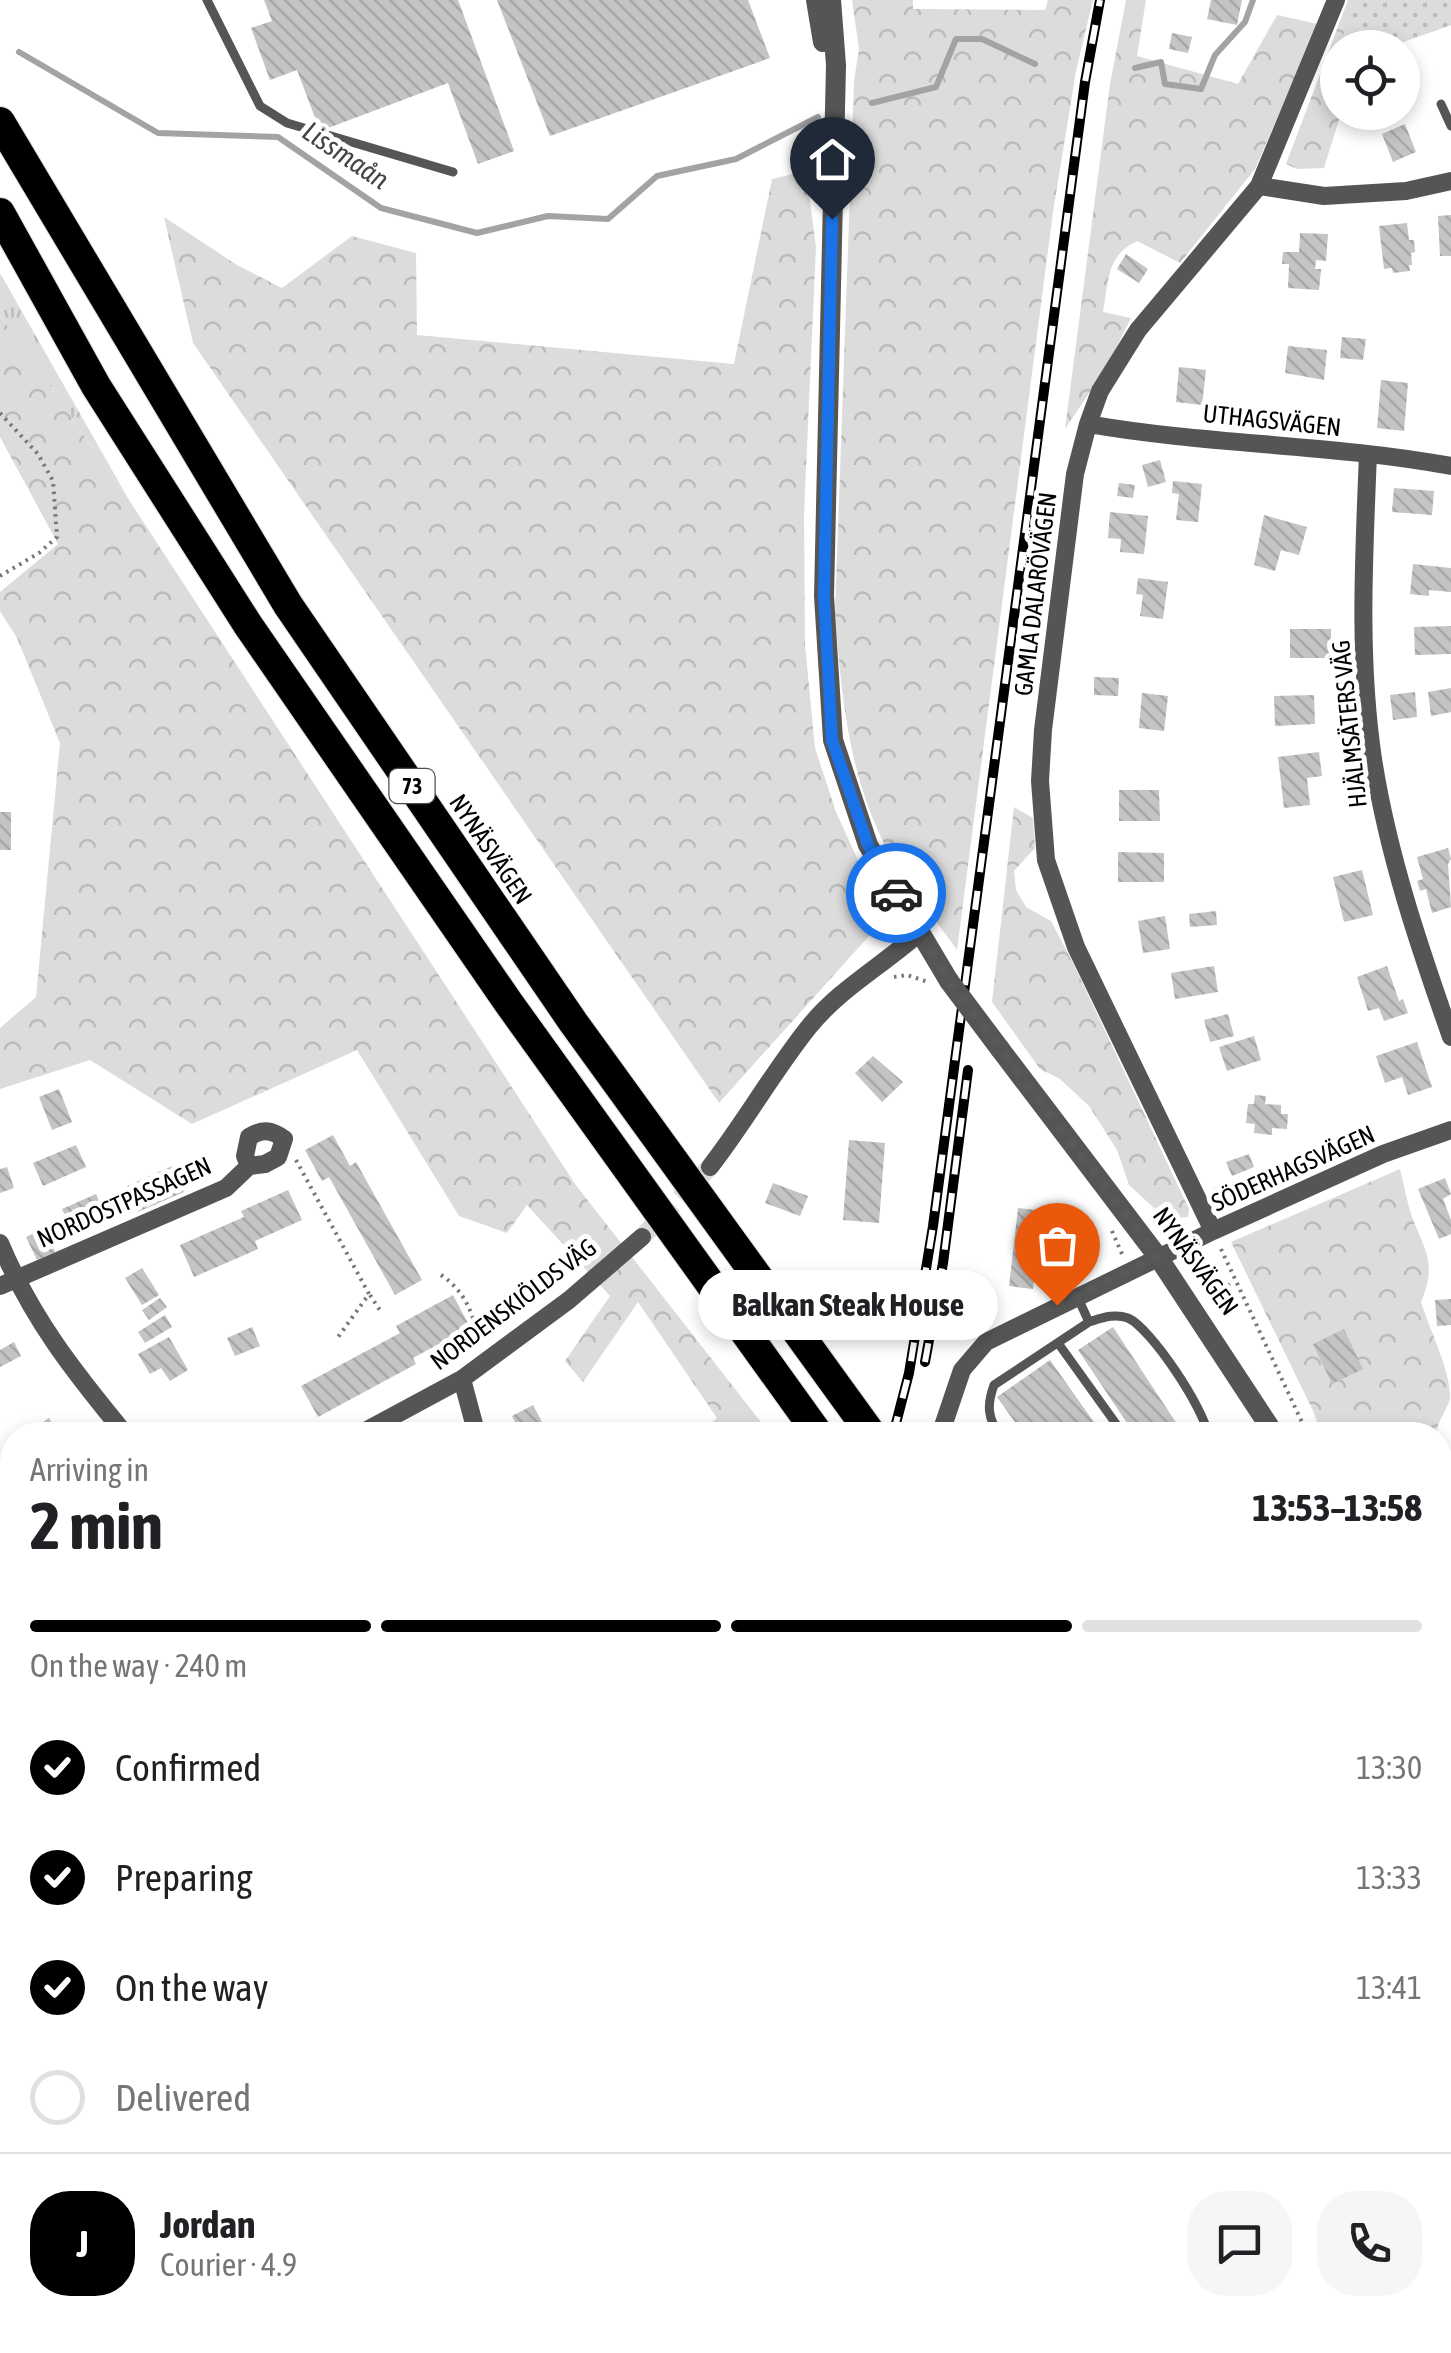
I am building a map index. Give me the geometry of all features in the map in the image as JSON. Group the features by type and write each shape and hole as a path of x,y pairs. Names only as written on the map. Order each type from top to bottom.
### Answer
{"highway":[{"name":"NYNÄSVÄGEN","path":"0,122 288,605 573,1022 863,1422"},
{"name":"73","path":"0,213 96,386 248,625 508,1002 810,1422"}],"street":[{"path":"816,0 834,144"},
{"path":"831,0 836,65 834,144"},
{"name":"GAMLA DALARÖVÄGEN","path":"1210,1225 1076,947 1046,860 1040,781 1042,730 1075,474 1100,391 1138,330 1259,186 1336,0"},
{"name":"NYNÄSVÄGEN","path":"834,144 824,596 832,740 868,845 919,934 940,982 1000,1049 1158,1257 1267,1422"},
{"path":"1259,186 1324,196 1406,192 1451,181"},
{"name":"UTHAGSVÄGEN","path":"1088,424 1451,466"},
{"name":"HJÄLMSÄTERS VÄG","path":"1368,454 1362,604 1373,756 1394,866 1451,1037"},
{"path":"710,1167 807,1029 850,984 891,958 919,934"},
{"name":"NORDOSTPASSAGEN","path":"7,1282 226,1188 250,1166 278,1157 284,1139 275,1132 261,1130 249,1138 245,1156 250,1166"},
{"name":"SÖDERHAGSVÄGEN","path":"944,1422 962,1370 986,1342 1158,1257 1210,1225 1451,1130"},
{"name":"NORDENSKIÖLDS VÄG","path":"382,1422 462,1379 568,1300 642,1237"},
{"name":"NORDOSTPASSAGEN","path":"0,1243 7,1282 64,1361 115,1422"},
{"path":"462,1379 474,1422"}],"lane":[{"path":"207,0 260,106 287,123 454,172"},
{"path":"1441,104 1451,126"},
{"path":"1077,1295 1089,1322"},
{"path":"991,1422 988,1410 994,1385 1089,1322 1121,1316 1133,1320 1147,1333 1205,1422"},
{"path":"1058,1343 1115,1422"}],"path":[{"path":"0,413 38,454 52,481 57,537 38,554 0,576"},
{"path":"888,977 907,975 940,982"},
{"path":"284,1139 381,1312"},
{"path":"1152,1216 1170,1226 1210,1225 1302,1422"},
{"path":"441,1275 458,1286 466,1299 480,1343"},
{"path":"336,1340 369,1294"}],"green space":[{"path":"852,0 913,0 913,9 1045,10 1048,0 1093,0 1076,71 1053,212 957,950 903,875 874,821 855,763 840,672 835,611 854,81 859,49"},
{"path":"1126,0 1146,0 1137,56 1238,84 1277,15 1318,24 1255,169 1180,263 1137,241 1114,262 1103,312 1131,318 1108,365 1065,429 1110,84"},
{"path":"1348,0 1451,0 1451,25 1420,36 1420,30 1337,30"},
{"path":"1357,0 1451,0 1451,25 1420,36 1420,30 1345,30"},
{"path":"1320,74 1320,130 1336,130 1324,168 1297,169 1286,164"},
{"path":"806,171 816,247 804,513 805,645 815,748 836,812 877,902 877,927 719,1103 193,343 164,217 237,265 282,288 352,236 416,253 417,335 734,364 772,179"},
{"path":"0,273 129,500 0,315"},
{"path":"0,315 129,500 575,1184 761,1422 712,1422 717,1418 638,1302 583,1382 565,1361 610,1296 527,1205 507,1233 459,1216 357,1050 192,1124 90,1060 0,1089 0,1028 36,997 60,743 17,638 0,611 0,592 58,544 0,437"},
{"path":"1014,807 1033,818 1035,848 1014,871 1016,890 1026,907 1051,921 1189,1209 1188,1217 1176,1218 1154,1208 1129,1185 1117,1150 1089,1106 1060,1079 1040,1069 992,1002"},
{"path":"1400,1169 1428,1259 1428,1278 1421,1302 1449,1388 1450,1399 1439,1422 1317,1422 1231,1242"}],"building":[{"path":"264,0 458,0 514,151 478,164 448,83 320,131 297,70 270,80 251,28 272,21"},
{"path":"497,0 748,0 770,58 550,136"},
{"path":"1211,0 1242,0 1237,25 1207,19"},
{"path":"1172,33 1192,37 1188,53 1169,49"},
{"path":"1407,130 1416,152 1393,162 1382,134"},
{"path":"1451,215 1451,256 1440,256 1438,216"},
{"path":"1407,223 1409,240 1414,240 1412,265 1410,271 1393,273 1392,268 1384,269 1379,226"},
{"path":"1300,233 1328,234 1326,261 1316,260 1315,269 1321,269 1319,290 1288,288 1289,264 1282,264 1283,252 1299,252"},
{"path":"1126,254 1148,269 1139,283 1117,269"},
{"path":"1342,337 1366,339 1363,360 1340,358"},
{"path":"1288,346 1327,350 1324,380 1285,373"},
{"path":"1179,367 1206,370 1202,405 1176,402"},
{"path":"1381,380 1408,383 1404,431 1377,428"},
{"path":"1160,460 1166,482 1148,487 1142,465"},
{"path":"1173,481 1202,484 1198,522 1176,520 1179,494 1172,493"},
{"path":"1119,483 1135,485 1133,498 1117,496"},
{"path":"1394,488 1434,491 1432,515 1392,512"},
{"path":"1110,512 1148,516 1144,554 1120,552 1121,539 1108,538"},
{"path":"1264,515 1307,527 1299,555 1281,550 1275,571 1254,565"},
{"path":"1413,564 1451,568 1451,592 1429,590 1429,596 1410,594"},
{"path":"1138,578 1168,582 1163,619 1140,616 1143,595 1136,594"},
{"path":"1451,626 1451,654 1415,655 1414,627"},
{"path":"1290,629 1331,629 1331,658 1290,658"},
{"path":"1094,677 1119,678 1118,696 1094,695"},
{"path":"1451,688 1451,712 1431,716 1428,692"},
{"path":"1415,692 1417,717 1393,720 1390,695"},
{"path":"1142,693 1168,696 1164,731 1139,728"},
{"path":"1314,695 1315,724 1275,726 1274,696"},
{"path":"1319,752 1322,776 1307,778 1310,805 1284,808 1278,757"},
{"path":"1119,790 1159,790 1160,821 1119,821"},
{"path":"0,812 11,812 11,850 0,850"},
{"path":"1448,848 1451,907 1432,913 1426,889 1420,891 1417,881 1423,879 1417,857"},
{"path":"1118,852 1164,853 1164,882 1118,882"},
{"path":"1362,870 1373,915 1344,922 1333,877"},
{"path":"1216,911 1217,925 1190,927 1189,914"},
{"path":"1165,916 1170,949 1143,953 1138,921"},
{"path":"1214,966 1218,992 1175,999 1171,973"},
{"path":"1387,966 1399,1001 1403,999 1408,1013 1384,1021 1379,1008 1368,1011 1357,977"},
{"path":"1228,1014 1234,1036 1210,1042 1204,1020"},
{"path":"1254,1036 1261,1060 1227,1071 1219,1047"},
{"path":"1417,1042 1432,1087 1408,1095 1402,1077 1385,1083 1376,1056"},
{"path":"873,1056 903,1082 882,1102 855,1073"},
{"path":"59,1089 72,1122 52,1130 39,1097"},
{"path":"1255,1095 1266,1096 1265,1104 1281,1105 1281,1114 1288,1114 1287,1129 1272,1128 1272,1135 1254,1133 1255,1124 1246,1123 1248,1104 1254,1104"},
{"path":"333,1135 350,1166 356,1162 422,1280 395,1295 329,1177 322,1181 305,1150"},
{"path":"849,1140 885,1143 879,1223 843,1220"},
{"path":"76,1145 86,1167 43,1186 33,1163"},
{"path":"1249,1154 1254,1167 1232,1176 1226,1162"},
{"path":"172,1166 184,1192 138,1212 127,1186"},
{"path":"7,1167 14,1188 0,1193 0,1169"},
{"path":"1445,1178 1451,1194 1443,1199 1451,1220 1451,1234 1439,1239 1418,1189"},
{"path":"773,1183 808,1196 800,1216 765,1203"},
{"path":"1229,1183 1234,1197 1218,1204 1212,1189"},
{"path":"288,1190 302,1220 255,1241 258,1249 194,1277 180,1245 244,1217 241,1211"},
{"path":"96,1194 108,1221 74,1236 62,1209"},
{"path":"1018,1208 1053,1212 1045,1281 1034,1279 1033,1289 1009,1286"},
{"path":"44,1228 55,1252 37,1260 26,1237"},
{"path":"142,1268 159,1295 142,1305 125,1278"},
{"path":"453,1295 470,1327 413,1358 416,1364 318,1417 301,1386 400,1333 396,1326"},
{"path":"160,1298 167,1307 149,1320 142,1310"},
{"path":"1451,1299 1451,1325 1437,1326 1435,1300"},
{"path":"165,1315 172,1327 145,1343 138,1332"},
{"path":"252,1327 260,1346 235,1356 227,1338"},
{"path":"1113,1327 1176,1422 1126,1422 1078,1350"},
{"path":"1344,1329 1363,1369 1332,1384 1313,1344"},
{"path":"169,1337 188,1370 170,1381 161,1368 150,1374 138,1354"},
{"path":"14,1342 21,1356 0,1367 0,1350"},
{"path":"1050,1360 1094,1422 1015,1422 997,1397"},
{"path":"533,1405 542,1422 515,1422 512,1416"}],"waterway":[{"name":"Lissmaån","path":"1135,68 1161,62 1165,84 1201,89 1215,55 1245,22 1253,0"},
{"name":"Lissmaån","path":"872,103 936,87 956,39 982,39 1035,64"},
{"name":"Lissmaån","path":"19,52 158,133 278,137 381,208 477,233 548,216 608,219 657,176 736,159 818,117"}],"tunnel":[{"path":"642,1237 710,1167"}],"railway":[{"path":"896,1422 909,1373 933,1226 1085,82 1100,0"},
{"path":"925,1362 943,1263 968,1070"}],"way so far":[{"path":"896,893 949,981 1158,1257 1057,1305"}],"place":[{"name":"Balkan Steak House","path":"1057,1305"}],"route":[{"path":"832,219 824,596 832,740 868,845 896,893"}]}
